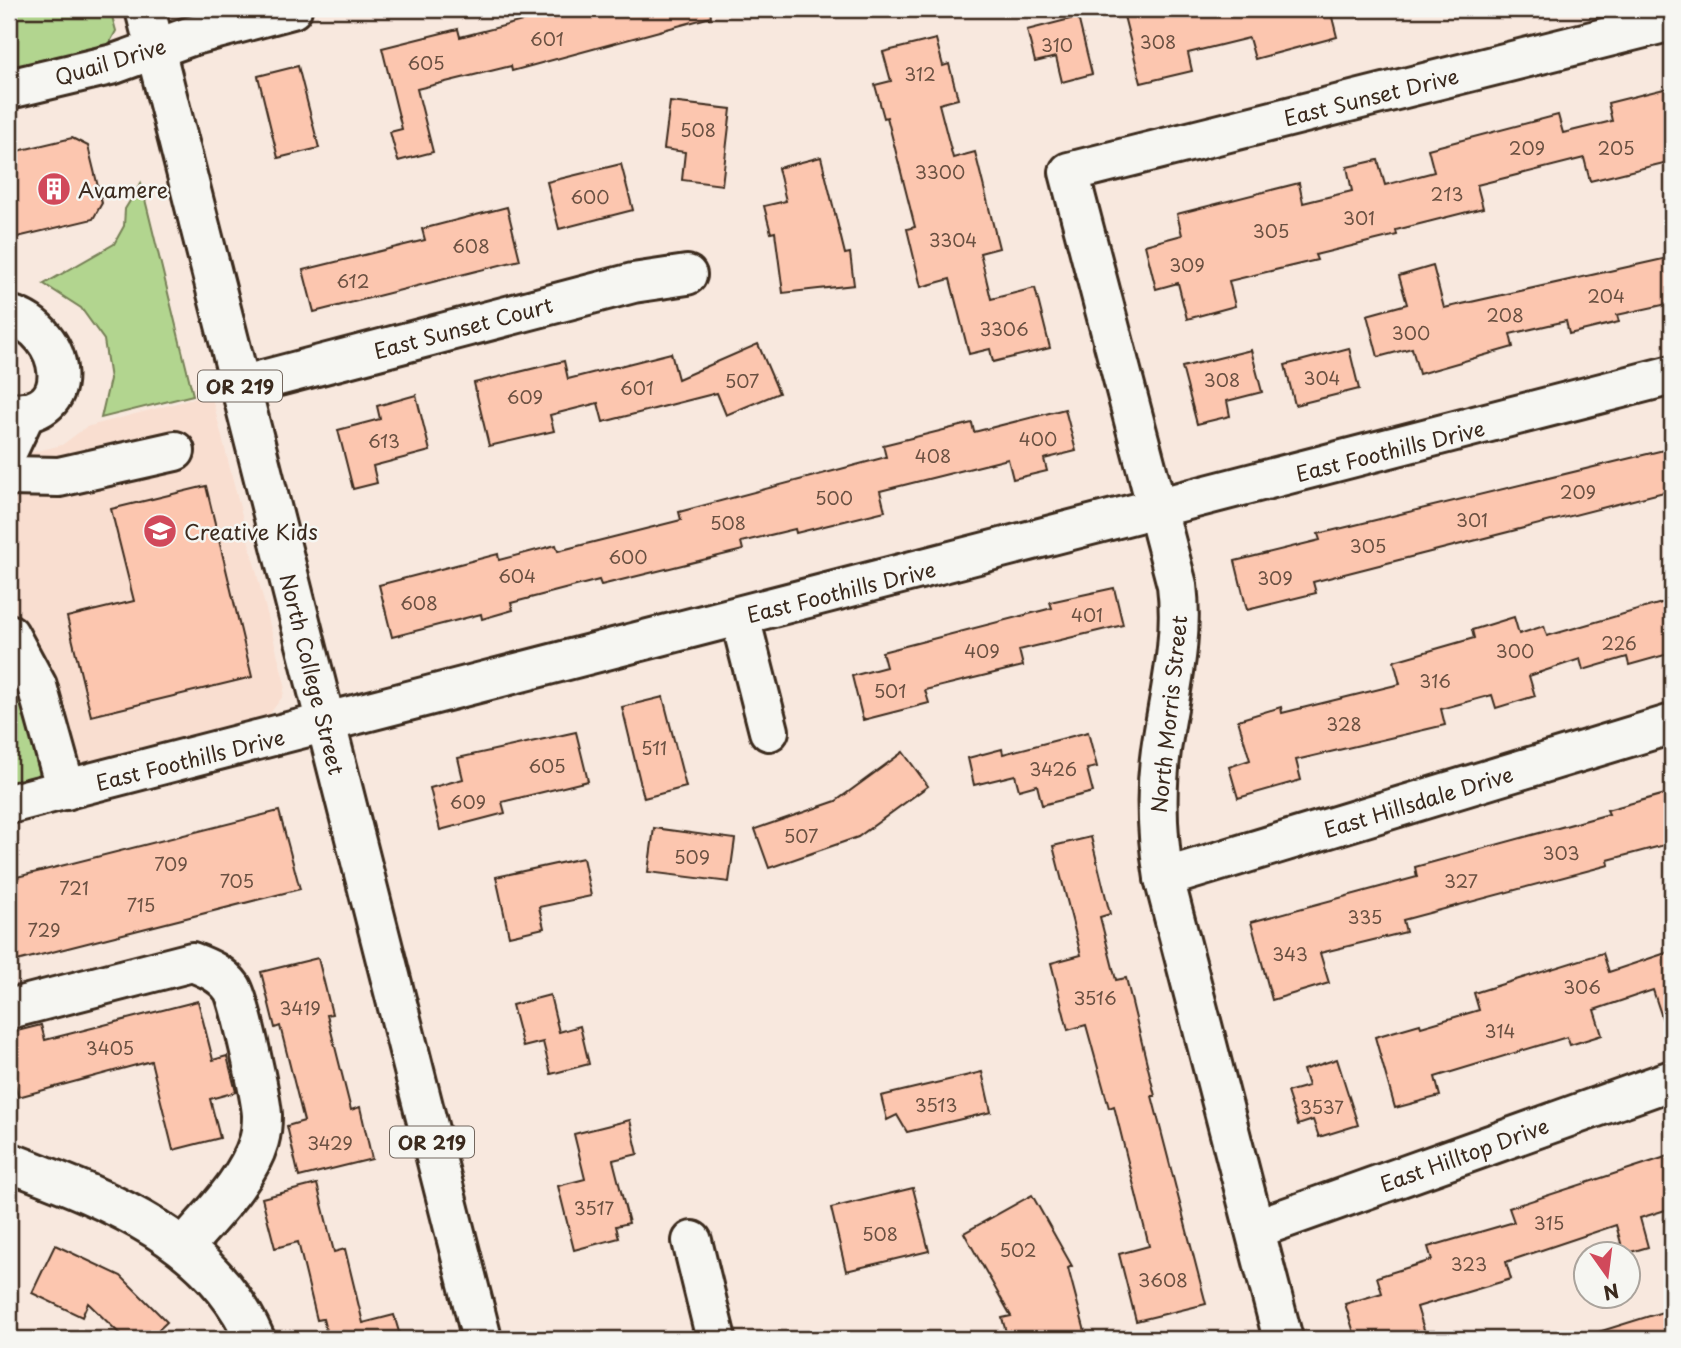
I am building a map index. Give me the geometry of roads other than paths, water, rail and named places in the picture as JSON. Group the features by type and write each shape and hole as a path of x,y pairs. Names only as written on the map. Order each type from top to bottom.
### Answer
{"street":[{"name":"North College Street","path":"145,9 482,1339"},
{"name":"Quail Drive","path":"9,89 114,64 191,36 292,9"},
{"name":"East Sunset Drive","path":"1069,172 1672,21"},
{"name":"North Morris Street","path":"1069,172 1177,584 1181,612 1157,792 1157,831 1164,878 1283,1339"},
{"name":"East Sunset Court","path":"240,386 633,283 687,275"},
{"path":"9,315 32,325 44,337 59,364 58,380 52,395 40,406 18,412 9,448"},
{"name":"East Foothills Drive","path":"9,804 1672,375"},
{"path":"9,476 59,477 175,451"},
{"path":"740,617 769,731"},
{"path":"9,634 37,686 66,790"},
{"name":"East Hillsdale Drive","path":"1164,878 1672,724"},
{"path":"9,1009 192,962 214,970 233,989 260,1097 262,1117 259,1141 250,1162 184,1247"},
{"name":"East Hilltop Drive","path":"1255,1229 1672,1080"},
{"path":"9,1163 133,1213 184,1247 220,1285 255,1339"},
{"path":"692,1241 716,1339"}],"place":[{"name":"Avamere","path":"54,189"},
{"name":"Creative Kids","path":"160,531"}]}
